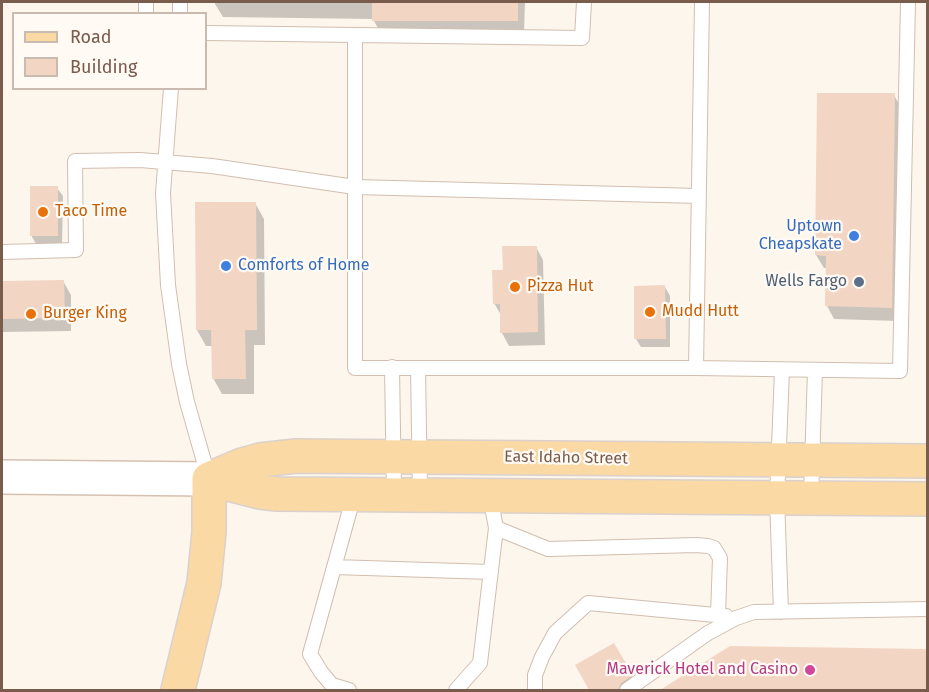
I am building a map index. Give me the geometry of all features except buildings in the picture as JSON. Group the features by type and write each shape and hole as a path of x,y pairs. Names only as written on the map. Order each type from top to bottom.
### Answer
{"main road":[{"name":"East Idaho Street","path":"209,479 260,460 296,456 927,461"},
{"name":"East Idaho Street","path":"209,479 260,492 278,494 927,499"},
{"path":"178,690 204,583 209,532 209,479"}],"street":[{"name":"East Idaho Street","path":"2,477 209,479"}],"lane":[{"path":"207,33 582,38 584,2"},
{"path":"696,368 702,2"},
{"path":"355,35 355,368 696,368 900,371 908,2"},
{"path":"171,90 163,194 168,285 181,374 209,479"},
{"path":"2,252 76,250 75,161 140,160 212,166 355,187 699,196"},
{"path":"392,368 406,457 407,495"},
{"path":"407,495 406,457 418,368"},
{"path":"781,612 777,498 782,370"},
{"path":"811,498 814,370"},
{"path":"349,690 332,685 310,654 354,495"},
{"path":"441,690 456,690 480,663 496,528 490,496"},
{"path":"496,528 548,549 696,545 714,548 720,558 718,615"},
{"path":"334,567 491,572"},
{"path":"536,690 535,675 555,633 588,603 737,617"},
{"path":"627,690 708,633 737,617 754,612 927,609"}],"place":[{"name":"Taco Time","path":"43,212"},
{"name":"Uptown Cheapskate","path":"854,236"},
{"name":"Comforts of Home","path":"226,266"},
{"name":"Wells Fargo","path":"859,282"},
{"name":"Pizza Hut","path":"515,287"},
{"name":"Mudd Hutt","path":"650,312"},
{"name":"Burger King","path":"31,314"},
{"name":"Maverick Hotel and Casino","path":"810,670"}]}
